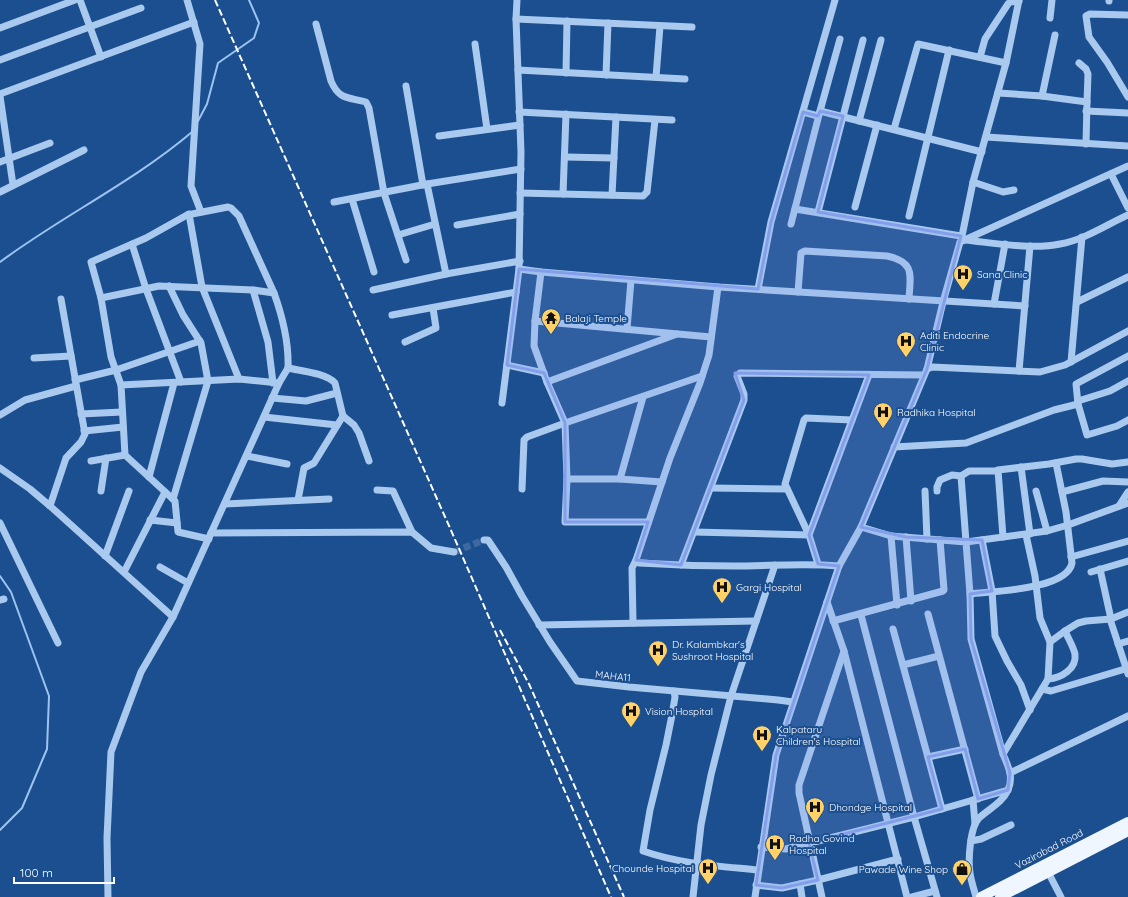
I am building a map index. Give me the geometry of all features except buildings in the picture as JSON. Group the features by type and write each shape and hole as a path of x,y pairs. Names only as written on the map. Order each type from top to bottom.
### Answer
{"main road":[{"name":"Vazirabad Road","path":"981,897 1128,822"},
{"name":"Vazirabad Road","path":"1000,897 1128,831"}],"street":[{"path":"0,28 75,0"},
{"path":"80,0 101,58"},
{"path":"187,0 200,49 191,186 201,212"},
{"path":"502,403 520,265 520,125 516,19 517,0"},
{"path":"758,289 771,222 835,0"},
{"path":"755,897 761,847 776,754 839,566 861,527 925,372 943,302 962,239 973,182 1006,63 1019,0 1007,1 985,39 980,57"},
{"path":"1050,18 1052,0"},
{"path":"0,60 141,8"},
{"path":"1128,15 1090,14 1086,16 1089,37 1107,62 1128,98"},
{"path":"516,19 692,27"},
{"path":"566,73 567,21"},
{"path":"13,185 0,95 194,22"},
{"path":"606,75 608,23"},
{"path":"316,24 334,88 341,96 366,102 370,108 384,193 406,260"},
{"path":"656,77 660,26"},
{"path":"1042,96 1055,35"},
{"path":"791,224 819,113 840,39"},
{"path":"818,212 863,40"},
{"path":"859,121 881,40"},
{"path":"475,44 487,129"},
{"path":"894,129 917,44 1006,63"},
{"path":"909,216 950,50"},
{"path":"1079,63 1086,69 1088,74 1086,144"},
{"path":"518,70 685,79"},
{"path":"406,86 425,185 446,274"},
{"path":"998,92 1086,102"},
{"path":"1086,111 1128,113"},
{"path":"519,112 672,120"},
{"path":"803,112 843,116 982,152"},
{"path":"563,194 566,114"},
{"path":"612,195 616,117"},
{"path":"520,192 643,196 646,194 655,120"},
{"path":"439,136 520,125"},
{"path":"855,207 876,125"},
{"path":"986,137 1128,146"},
{"path":"0,162 50,143"},
{"path":"0,192 84,150"},
{"path":"564,157 614,158"},
{"path":"962,239 1128,166"},
{"path":"334,202 520,169"},
{"path":"1111,174 1128,208"},
{"path":"973,182 1003,192 1014,190"},
{"path":"352,199 374,272"},
{"path":"108,897 107,838 111,752 141,672 173,617 188,583 210,536 225,504 247,456 272,398 276,383 288,368 288,358 284,324 274,293 237,212 231,208 228,207 189,214 146,238 91,262 101,298 111,357 121,385 124,455 175,501 178,532 210,536 412,532"},
{"path":"795,208 962,239 1030,246 1061,244 1082,237 1128,215"},
{"path":"189,214 202,287 239,379"},
{"path":"457,225 520,214"},
{"path":"398,235 435,224"},
{"path":"1071,362 1082,237"},
{"path":"132,244 146,289 170,352 178,382 149,477"},
{"path":"994,304 1005,244"},
{"path":"1019,371 1030,246"},
{"path":"798,292 801,253 805,251 887,256 904,261 909,271 909,299"},
{"path":"373,290 446,274 520,265 541,272 631,280 943,302 1025,306"},
{"path":"541,272 534,321 534,346 547,382 565,423 567,479 565,522 648,522"},
{"path":"1077,302 1128,277"},
{"path":"627,329 631,280"},
{"path":"101,298 159,286 253,290 274,293"},
{"path":"169,286 183,315 200,341 208,381 173,500"},
{"path":"634,623 632,568 709,355 718,287"},
{"path":"253,290 268,342 276,383"},
{"path":"392,315 516,292"},
{"path":"50,506 66,458 84,438 61,299"},
{"path":"405,342 436,328 432,308"},
{"path":"534,321 711,337"},
{"path":"681,566 744,400 744,394 737,376 738,374 869,375 925,372 932,367 1040,372 1071,362 1128,331"},
{"path":"547,382 679,334"},
{"path":"0,415 25,400 200,341"},
{"path":"34,358 71,356"},
{"path":"1128,356 1076,384 1078,402 1087,435 1117,426 1128,420"},
{"path":"507,365 544,372"},
{"path":"288,368 314,373 331,379 335,383 343,416 354,425 359,433 369,461"},
{"path":"809,535 869,375"},
{"path":"522,489 524,440 528,437 702,376"},
{"path":"121,385 239,379 276,383"},
{"path":"894,447 966,443 1115,388 1128,381"},
{"path":"272,398 306,402 337,393"},
{"path":"620,479 643,397"},
{"path":"81,414 122,412"},
{"path":"298,500 304,468 314,463 343,416"},
{"path":"264,417 337,426"},
{"path":"818,564 809,535 785,484 804,420 806,418 852,420"},
{"path":"84,431 123,427"},
{"path":"91,461 124,455"},
{"path":"247,456 287,464"},
{"path":"101,491 106,458"},
{"path":"937,491 940,480 952,475 961,476 969,471 998,471 999,469 1082,459 1112,464 1128,462"},
{"path":"970,594 1036,586 1056,579 1071,569 1068,525 1056,463"},
{"path":"1003,754 1048,679 1050,642 1040,618 1028,534 1021,467"},
{"path":"0,468 30,489 50,506 173,617"},
{"path":"998,471 1003,537"},
{"path":"961,476 970,594 971,639 1003,754 1010,773 1010,784 1004,798 978,819 975,824"},
{"path":"567,479 620,479 662,482"},
{"path":"1062,492 1103,481 1128,482"},
{"path":"710,488 787,489"},
{"path":"105,556 129,490"},
{"path":"377,490 393,491 412,532 431,548 454,552"},
{"path":"925,491 927,540"},
{"path":"1036,491 1047,531"},
{"path":"124,572 165,492"},
{"path":"1120,506 1128,492"},
{"path":"225,504 329,499"},
{"path":"861,527 891,536 966,542 1047,531 1128,503"},
{"path":"150,520 177,523"},
{"path":"0,523 58,643"},
{"path":"694,532 809,535"},
{"path":"891,536 897,604"},
{"path":"906,537 911,600"},
{"name":"MAHA11","path":"484,540 488,540 500,556 539,625 577,681 594,684 793,702"},
{"path":"833,621 861,615 944,590 940,540"},
{"path":"982,540 992,591 995,636 1020,685 1030,710"},
{"path":"1071,557 1128,541"},
{"path":"636,560 639,563 681,566 818,564 839,566"},
{"path":"1091,572 1128,561"},
{"path":"693,897 700,825 711,774 731,696 775,565"},
{"path":"160,567 188,583"},
{"path":"1042,689 1051,692 1127,670 1125,657 1118,644 1111,619 1100,569"},
{"path":"827,602 844,651 907,897"},
{"path":"1050,642 1065,630 1078,623 1111,619 1128,612"},
{"path":"928,614 965,749 976,799 975,824 971,841 969,864 976,897"},
{"path":"861,615 914,817 936,894 912,897"},
{"path":"539,625 756,621"},
{"path":"893,629 942,809"},
{"path":"1048,679 1058,677 1066,673 1072,667 1074,662 1074,651 1065,630"},
{"path":"1118,644 1128,641"},
{"path":"822,897 809,843 799,793 799,785 844,651"},
{"path":"903,665 939,656"},
{"path":"674,691 675,697 671,721 650,810 643,850 662,858 758,870"},
{"path":"1010,773 1128,716"},
{"path":"928,757 965,749"},
{"path":"761,847 786,849 914,817 1008,790"},
{"path":"971,841 981,839 1011,825"},
{"path":"756,885 782,888 898,859"},
{"path":"1048,872 1061,897"},
{"path":"800,884 802,897"}],"highlighted area":[{"path":"820,111 843,116 818,212 961,236 927,369 861,527 906,537 982,540 992,591 970,594 971,639 1010,773 1008,790 978,799 965,749 928,757 942,809 809,843 818,880 782,888 756,885 776,755 839,566 818,564 809,535 869,375 735,373 744,400 681,565 636,560 648,522 565,522 565,423 544,373 507,365 519,269 758,289 771,222 803,112 818,116"}],"waterway":[{"path":"198,121 207,104 218,63 254,38 259,23 249,0"},
{"path":"0,262 48,229 146,167 192,132"},
{"path":"0,576 11,592 49,696 47,749 22,808 0,830"}],"tunnel":[{"path":"454,552 484,540"}],"railway":[{"path":"215,0 450,528 611,897"},
{"path":"500,630 529,684 624,897"}],"place":[{"name":"Sana Clinic","path":"963,291"},
{"name":"Balaji Temple","path":"551,335"},
{"name":"Aditi Endocrine Clinic","path":"906,358"},
{"name":"Radhika Hospital","path":"883,429"},
{"name":"Gargi Hospital","path":"722,604"},
{"name":"Dr. Kalambkar's Sushroot Hospital","path":"658,667"},
{"name":"Vision Hospital","path":"631,728"},
{"name":"Kalpataru Children's Hospital","path":"762,752"},
{"name":"Dhondge Hospital","path":"815,824"},
{"name":"Radha Govind Hospital","path":"775,861"},
{"name":"Chounde Hospital","path":"708,885"},
{"name":"Pawade Wine Shop","path":"962,886"}]}
